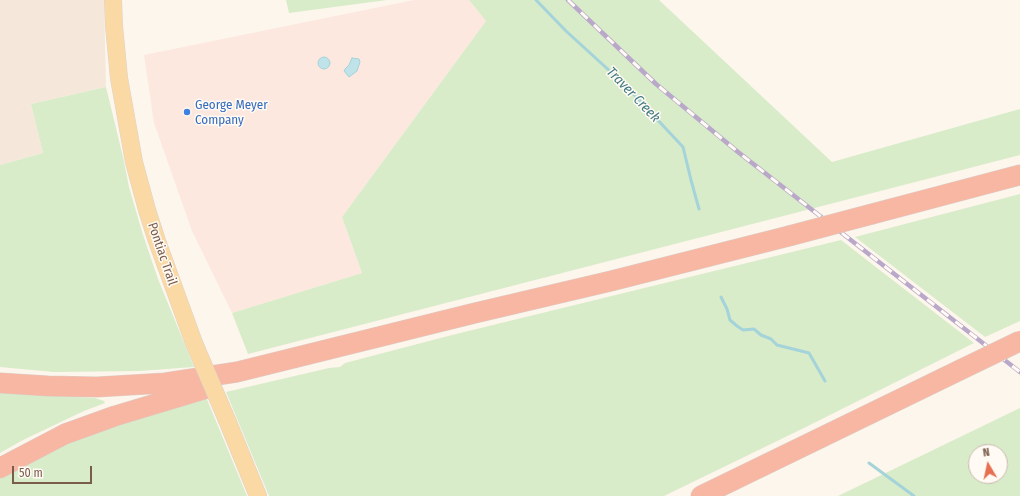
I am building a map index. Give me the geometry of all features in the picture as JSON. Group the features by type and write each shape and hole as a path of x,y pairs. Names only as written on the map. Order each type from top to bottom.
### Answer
{"highway":[{"path":"0,383 97,387 165,383 237,372 475,312 611,281 1020,175"},
{"path":"0,468 66,434 115,416 173,398 239,380 478,321 611,281"},
{"path":"702,496 1020,341"}],"main road":[{"name":"Pontiac Trail","path":"113,0 119,78 134,162 147,210 194,342 258,496"}],"shaded area":[{"path":"0,0 104,0 106,87 31,104 43,153 0,165"},
{"path":"414,0 469,0 486,21 342,217 362,273 232,313 192,231 154,123 144,55"}],"green space":[{"path":"286,0 387,0 289,13"},
{"path":"469,0 659,0 832,162 1020,109 1020,155 248,354 232,313 362,273 342,217 486,21"},
{"path":"106,87 129,187 143,235 158,279 194,367 139,371 54,372 0,367 0,165 43,153 31,104"},
{"path":"1020,194 1020,321 985,337 855,237"},
{"path":"841,240 974,343 664,496 269,496 226,392 329,368 340,367 345,363 452,335"},
{"path":"0,393 95,398 104,401 105,403 84,411 23,440 0,453"},
{"path":"206,397 247,496 0,496 0,478 85,435"},
{"path":"1020,408 1020,496 838,496"}],"water":[{"path":"322,57 326,57 330,63 326,69 322,69 318,65 318,61"},
{"path":"352,58 359,59 360,62 357,71 349,77 344,71"}],"waterway":[{"name":"Traver Creek","path":"536,0 566,31 624,84 683,147 699,209"},
{"name":"Traver Creek","path":"721,297 727,309 730,320 737,326 743,330 754,329 761,335 771,339 777,345 809,353 825,381"},
{"name":"Traver Creek","path":"869,463 914,496"}],"railway":[{"path":"568,0 656,84 738,152 1020,372"}],"place":[{"name":"George Meyer Company","path":"187,112"}]}
